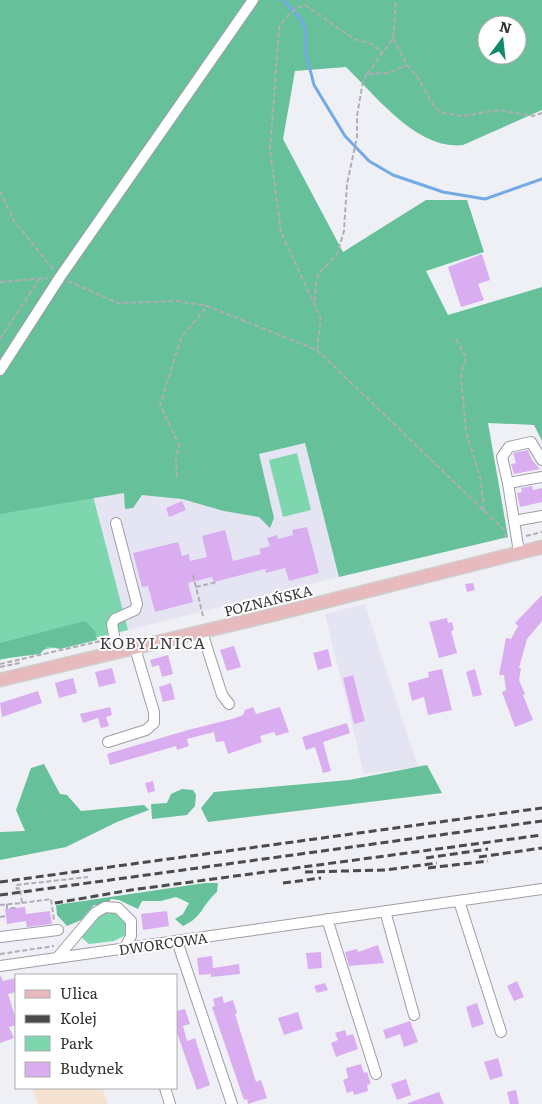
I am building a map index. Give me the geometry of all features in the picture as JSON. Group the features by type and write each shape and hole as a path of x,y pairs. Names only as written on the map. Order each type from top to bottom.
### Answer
{"main road":[{"name":"POZNAŃSKA","path":"0,680 202,632 542,546"}],"street":[{"path":"0,370 60,277 253,0"},
{"path":"519,552 502,457 509,446 532,442 542,460"},
{"path":"508,483 542,477"},
{"path":"514,521 542,516"},
{"path":"116,523 137,604 136,610 115,619 112,624 117,652"},
{"path":"202,632 222,695 229,704"},
{"path":"108,742 146,730 154,723 154,712 135,648"},
{"name":"DWORCOWA","path":"0,966 542,890"},
{"path":"460,901 501,1032"},
{"path":"57,958 94,913 105,907 118,908 131,920 132,931 124,949"},
{"path":"385,911 414,1015"},
{"path":"326,919 376,1074"},
{"path":"0,937 57,930"},
{"path":"177,941 232,1104"},
{"path":"165,1089 170,1104"}],"path":[{"path":"396,0 393,38 407,66 418,78 435,108 443,113 462,116 498,110 533,116 542,113"},
{"path":"317,350 321,319 282,232 270,151 279,28 282,21 298,7 305,6 354,39 372,44 382,52"},
{"path":"314,304 316,281 320,272 337,254 344,232 347,184 357,138 357,116 363,81 393,38"},
{"path":"367,74 388,73 407,66"},
{"path":"0,191 14,221 60,277 118,303 177,301 207,306 317,350 504,530 507,541"},
{"path":"0,282 40,278 0,339"},
{"path":"177,477 176,459 179,445 160,405 181,338 207,306"},
{"path":"456,339 466,357 461,375 466,432 481,480 484,511"},
{"path":"524,537 542,532"},
{"path":"193,575 204,616"},
{"path":"196,587 218,582"},
{"path":"0,664 107,639"},
{"path":"22,903 20,888 17,889 16,885 88,876"},
{"path":"0,905 51,899 57,930"},
{"path":"7,904 7,908 16,908"},
{"path":"0,917 6,916"}],"shaded area":[{"path":"305,443 339,577 128,630 93,496"},
{"path":"365,604 418,767 364,774 325,614"},
{"path":"32,1089 102,1089 108,1104 38,1104"}],"green space":[{"path":"0,0 542,0 542,110 463,145 446,145 414,131 384,106 346,67 295,71 283,139 343,252 426,200 467,200 484,252 426,271 448,315 542,287 542,441 534,425 488,423 508,537 339,577 305,443 259,454 274,518 270,528 259,517 224,511 182,499 142,495 133,508 125,509 124,493 0,514"},
{"path":"297,453 311,510 283,517 269,460"},
{"path":"93,496 128,630 0,660 0,505"},
{"path":"85,621 95,631 97,640 60,649 47,646 40,654 0,659 0,643"},
{"path":"44,764 60,794 67,795 81,811 144,805 149,810 117,822 66,847 0,860 0,832 25,831 16,810 31,768"},
{"path":"427,765 442,793 208,822 201,808 214,792 349,780"},
{"path":"182,789 193,790 196,795 195,806 187,815 152,819 151,804 167,803 171,794"},
{"path":"205,883 218,883 217,892 195,919 183,926 175,919 183,914 189,903 176,897 161,901 142,901 138,909 119,900 111,899 106,906 94,905 81,920 67,926 57,915 56,905"},
{"path":"107,911 117,913 124,918 127,926 126,935 114,941 89,944 81,937 101,914"}],"building":[{"path":"482,254 490,280 478,284 484,300 461,307 448,267"},
{"path":"528,450 532,460 540,469 514,474 511,464 516,463 513,453"},
{"path":"532,486 533,490 542,488 542,502 520,507 517,493 522,492 521,488"},
{"path":"182,501 186,510 169,517 166,508"},
{"path":"307,527 319,573 289,581 285,568 266,573 265,569 214,582 212,577 188,583 193,602 155,612 148,586 142,587 133,553 178,542 182,556 189,554 190,561 207,557 202,536 225,530 233,561 261,554 259,549 270,546 267,538 277,535 278,539 293,535 292,530"},
{"path":"473,583 475,590 467,592 465,584"},
{"path":"542,595 542,621 527,639 519,668 521,668 519,680 525,694 523,695 533,720 515,727 502,692 506,690 504,675 499,675 506,638 511,639 518,626 515,623"},
{"path":"447,618 448,623 452,622 454,630 451,631 457,653 439,658 429,622"},
{"path":"234,646 241,667 227,671 220,650"},
{"path":"328,649 332,666 318,670 313,653"},
{"path":"168,655 173,674 162,677 159,665 152,667 150,660"},
{"path":"112,668 116,683 99,687 95,672"},
{"path":"442,669 452,710 428,715 424,697 412,701 408,683 429,677 428,672"},
{"path":"475,669 482,695 473,697 466,672"},
{"path":"353,675 365,721 354,724 343,678"},
{"path":"73,678 77,693 59,698 55,683"},
{"path":"171,683 175,699 163,702 159,687"},
{"path":"38,691 42,703 2,717 0,703"},
{"path":"110,707 112,715 106,717 109,726 101,728 98,718 83,723 80,714"},
{"path":"253,707 256,714 280,707 289,732 276,736 274,732 260,736 262,742 228,754 224,741 216,742 214,732 187,739 189,746 177,750 176,746 110,765 107,754 232,719 243,715 245,710"},
{"path":"347,723 350,733 323,742 331,771 323,773 315,747 306,750 302,737"},
{"path":"153,781 155,791 148,793 145,783"},
{"path":"25,907 26,914 50,911 52,924 27,927 26,921 7,924 5,909"},
{"path":"167,911 169,926 143,930 141,914"},
{"path":"378,945 384,963 349,966 345,952 357,949 358,952"},
{"path":"321,952 322,968 308,969 306,953"},
{"path":"212,956 213,968 239,964 240,974 211,977 211,974 199,975 197,958"},
{"path":"0,975 3,981 15,978 15,992 8,994 15,1017 15,1025 9,1027 14,1038 0,1043"},
{"path":"517,981 524,997 514,1001 507,986"},
{"path":"325,983 328,990 317,993 314,986"},
{"path":"222,996 224,1003 233,1000 237,1013 235,1014 256,1082 261,1080 267,1098 248,1104 247,1099 244,1100 212,1007 215,1006 213,999"},
{"path":"477,1003 484,1024 472,1028 466,1007"},
{"path":"185,1009 190,1024 183,1026 187,1041 195,1038 210,1085 197,1090 178,1036 178,1011"},
{"path":"298,1012 303,1029 284,1035 278,1018"},
{"path":"410,1021 418,1042 404,1047 400,1034 386,1039 383,1030"},
{"path":"345,1030 347,1036 353,1034 358,1049 336,1057 331,1043 338,1040 335,1033"},
{"path":"498,1058 503,1076 490,1080 484,1062"},
{"path":"361,1064 364,1073 367,1072 371,1084 367,1085 368,1091 354,1095 353,1091 347,1093 343,1080 348,1078 346,1068"},
{"path":"406,1079 411,1095 397,1100 391,1084"},
{"path":"516,1090 519,1104 510,1104 507,1092"},
{"path":"439,1092 444,1104 408,1104 408,1103"}],"waterway":[{"path":"283,0 300,18 305,27 306,54 314,85 345,136 369,161 393,175 443,192 485,199 542,179"}],"railway":[{"path":"0,882 542,808"},
{"path":"0,895 542,821"},
{"path":"55,903 131,890 542,835"},
{"path":"479,857 542,848"},
{"path":"426,858 488,849"},
{"path":"428,868 488,861"},
{"path":"305,872 386,870 437,863"},
{"path":"283,883 321,878"}],"district":[{"name":"KOBYLNICA","path":"153,642"}]}
